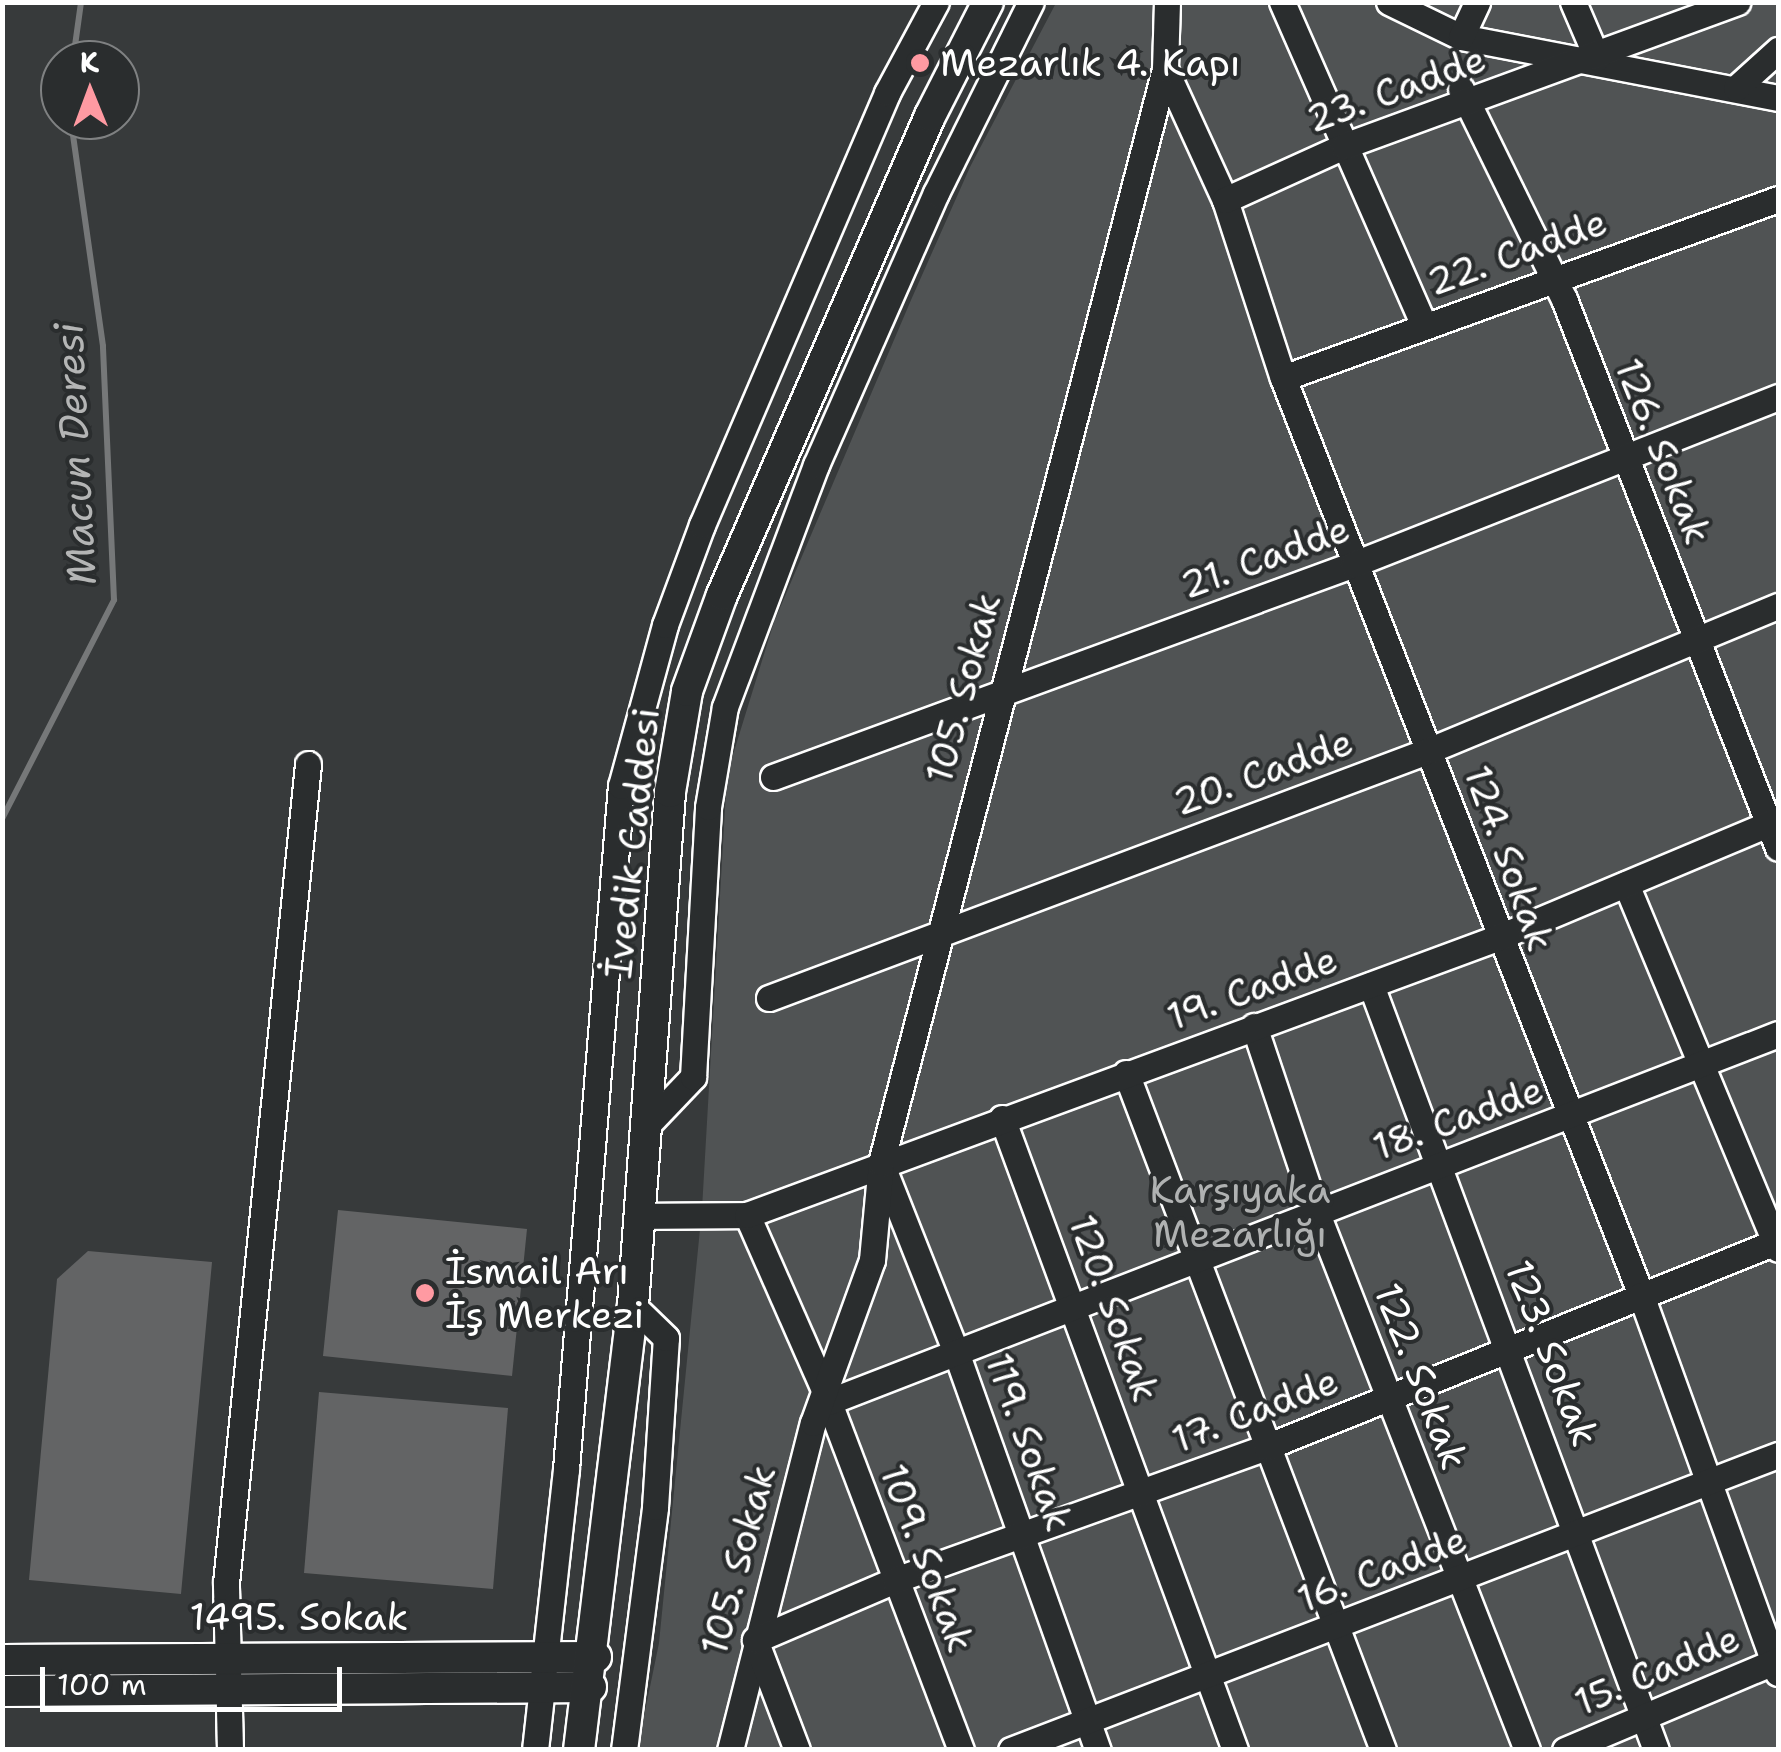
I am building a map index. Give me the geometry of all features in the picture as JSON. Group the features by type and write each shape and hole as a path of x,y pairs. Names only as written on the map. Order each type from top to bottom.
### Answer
{"main road":[{"name":"İvedik Caddesi","path":"580,1750 596,1657 633,1306 670,792 687,692 722,595 930,116 988,2"},
{"name":"1495. Sokak","path":"2,1691 227,1672 596,1657"},
{"name":"1495. Sokak","path":"2,1660 591,1688"}],"street":[{"path":"535,1750 621,786 664,624 702,525 887,92 936,2"},
{"path":"649,1123 693,1077 708,808 725,706 816,464 936,193 1031,2"},
{"name":"105. Sokak","path":"730,1750 755,1640 872,1260 881,1163 1165,69 1167,2"},
{"path":"1282,2 1424,326"},
{"path":"1388,2 1460,37 1597,58 1778,98"},
{"path":"1460,37 1477,2"},
{"path":"1573,2 1597,58"},
{"name":"23. Cadde","path":"1225,200 1464,95 1597,58 1738,2"},
{"path":"1736,88 1778,50"},
{"name":"124. Sokak","path":"1165,69 1225,200 1283,378 1430,750 1497,938 1641,1295 1777,1665"},
{"name":"126. Sokak","path":"1464,95 1552,280 1627,456 1776,831"},
{"name":"22. Cadde","path":"1283,378 1778,199"},
{"name":"21. Cadde","path":"773,777 999,698 1354,564 1778,397"},
{"name":"20. Cadde","path":"768,998 1430,750 1778,606"},
{"path":"230,1750 226,1584 308,764"},
{"name":"19. Cadde","path":"747,1215 1776,831"},
{"path":"1626,884 1778,1244"},
{"name":"123. Sokak","path":"1371,985 1581,1534 1656,1750"},
{"name":"122. Sokak","path":"1254,1026 1316,1211 1527,1750"},
{"name":"18. Cadde","path":"827,1397 1076,1308 1316,1211 1568,1118 1778,1034"},
{"path":"1126,1072 1383,1750"},
{"name":"120. Sokak","path":"1002,1118 1076,1308 1234,1750"},
{"name":"119. Sokak","path":"881,1163 956,1352 1098,1750"},
{"path":"642,1216 747,1215 827,1397"},
{"name":"17. Cadde","path":"755,1640 895,1580 1140,1495 1778,1244"},
{"path":"624,1750 655,1507 666,1338 633,1306"},
{"name":"109. Sokak","path":"827,1397 960,1750"},
{"name":"16. Cadde","path":"1011,1750 1581,1534 1778,1455"},
{"path":"755,1640 798,1750"},
{"name":"15. Cadde","path":"1565,1750 1642,1715 1777,1665"}],"green space":[{"name":"Karşıyaka Mezarlığı","path":"1056,3 1778,3 1778,1749 637,1750 659,1643 702,1209 727,774 774,622 911,300 970,167"}],"building":[{"name":"İsmail Arı İş Merkezi","path":"338,1210 527,1229 512,1376 323,1356"},
{"path":"88,1251 212,1262 181,1594 29,1580 57,1279"},
{"path":"319,1392 508,1408 493,1589 304,1573"}],"waterway":[{"name":"Macun Deresi","path":"76,40 81,2"},
{"name":"Macun Deresi","path":"2,819 114,600 103,346 74,140"}],"place":[{"name":"Mezarlık 4. Kapı","path":"920,63"},
{"name":"İsmail Arı İş Merkezi","path":"425,1293"}]}
